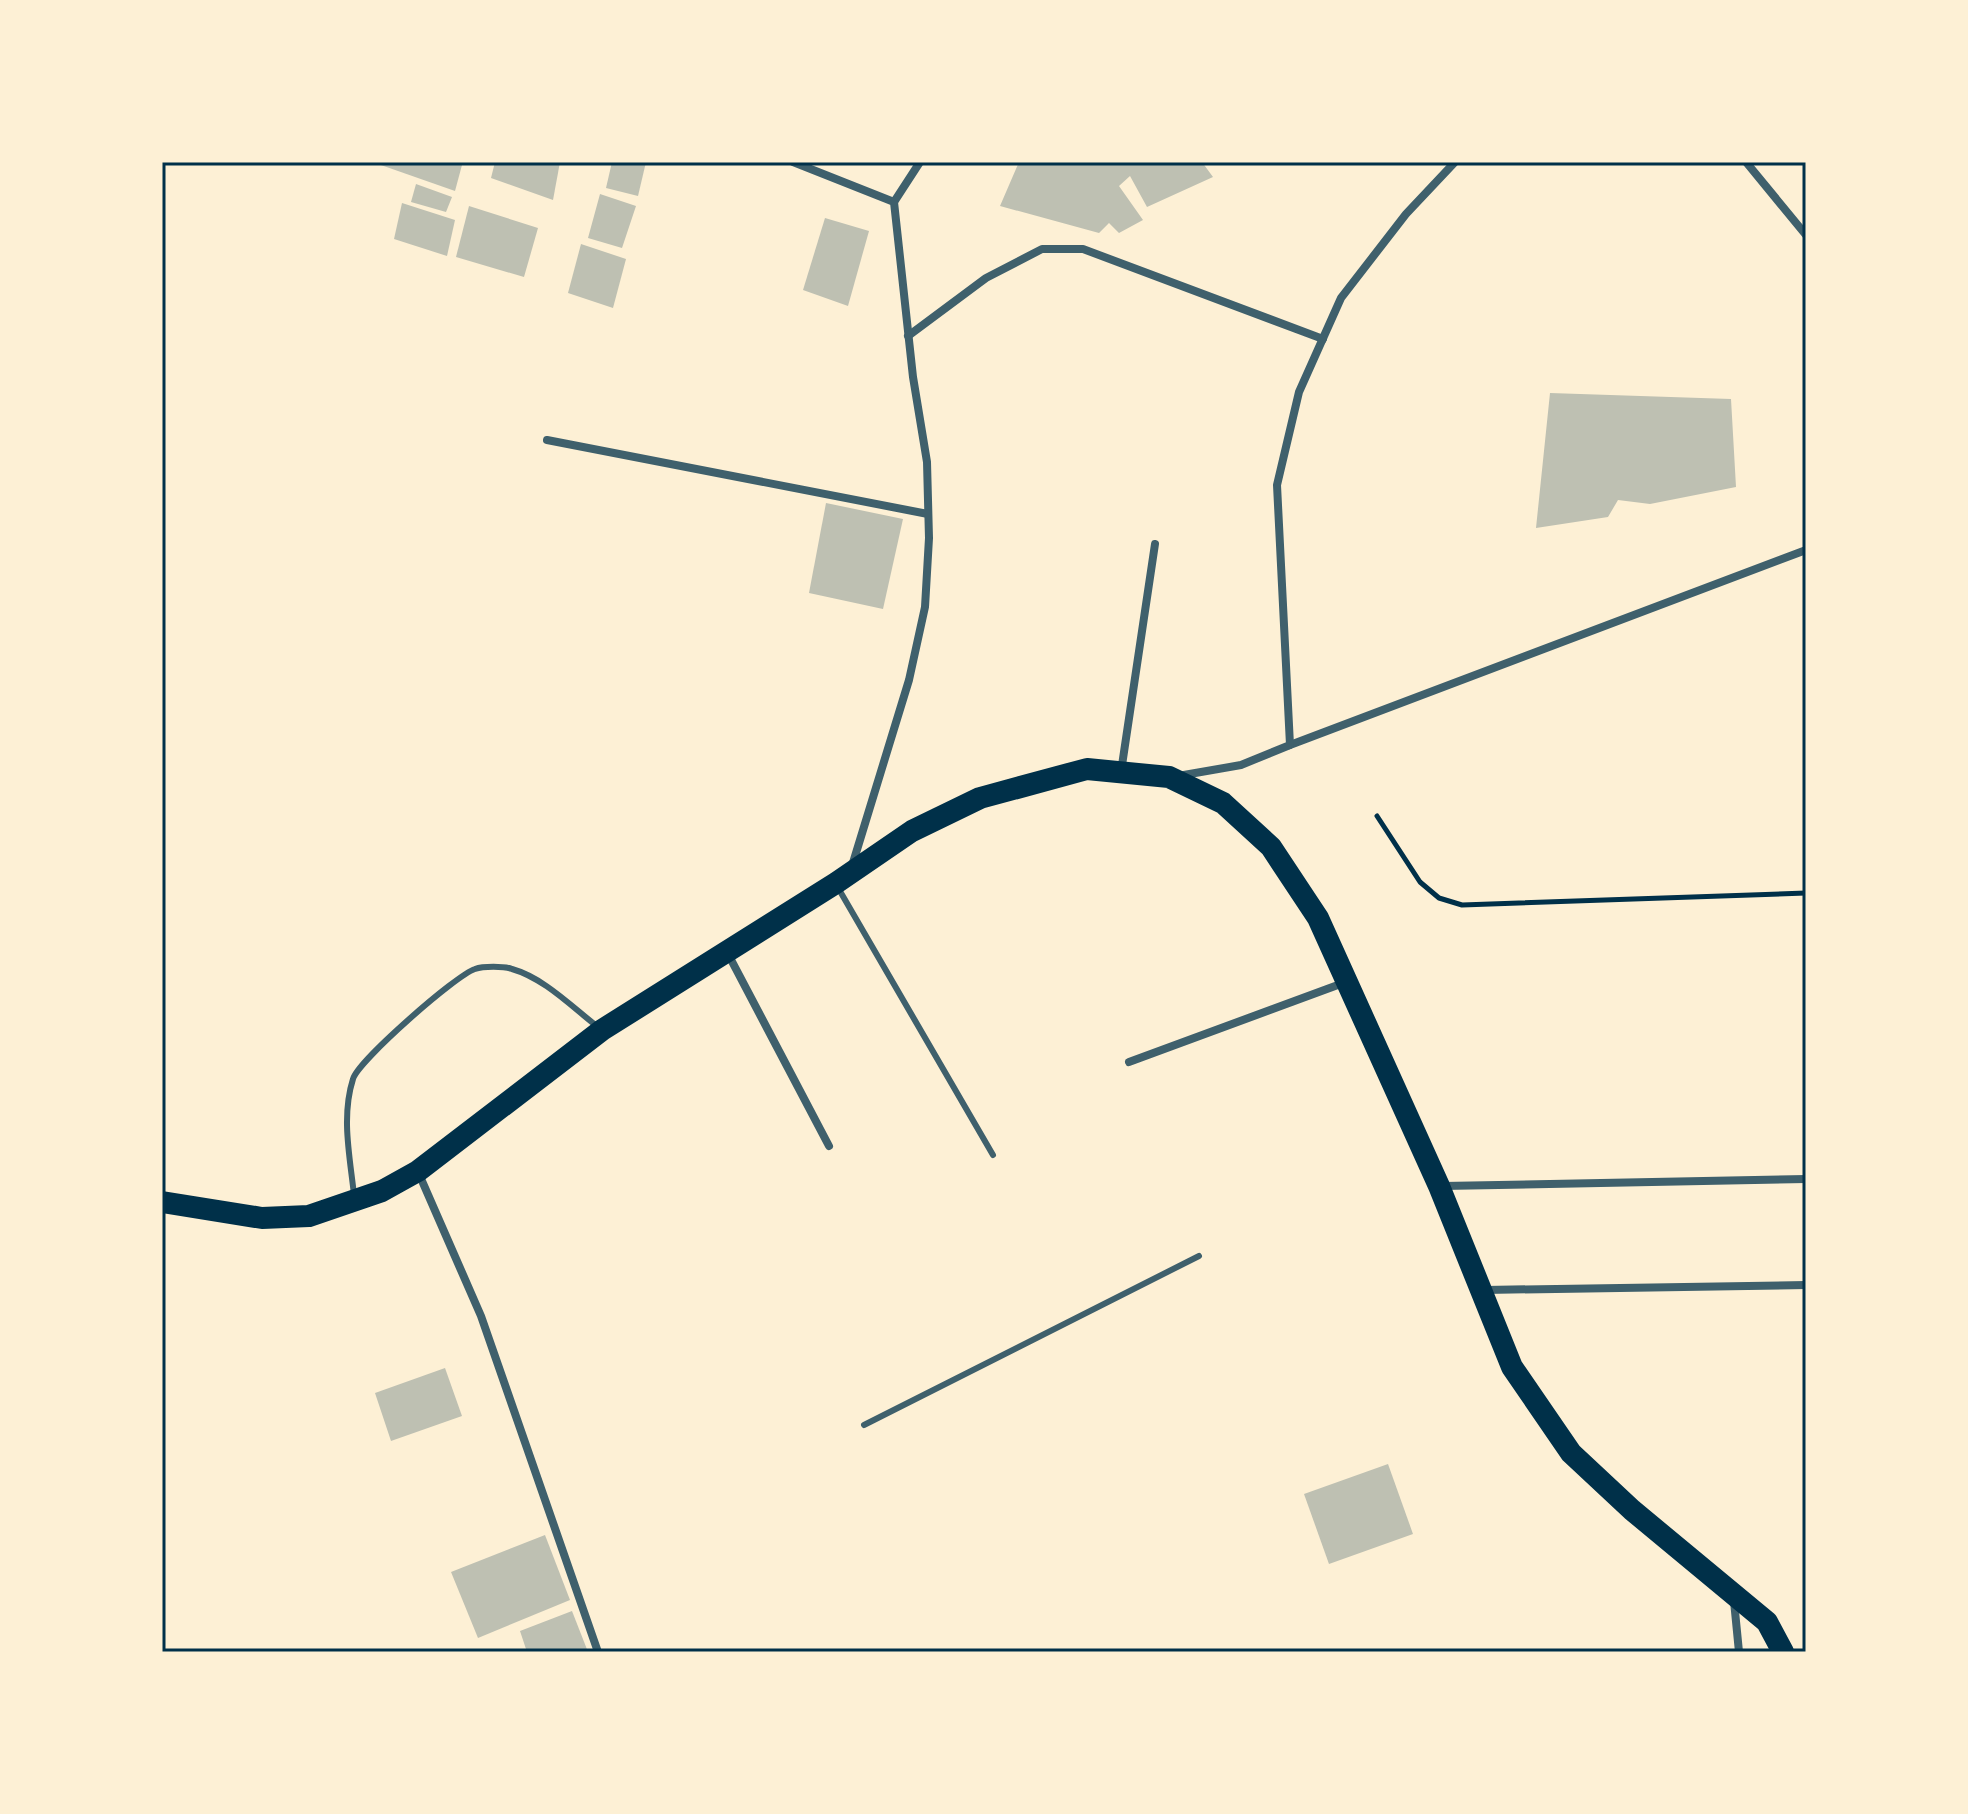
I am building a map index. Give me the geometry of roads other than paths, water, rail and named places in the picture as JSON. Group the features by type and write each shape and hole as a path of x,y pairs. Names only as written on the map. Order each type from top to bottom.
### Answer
{"highway":[{"path":"162,1203 262,1218 309,1216 354,1203 418,1171 602,1030 843,879 912,831 980,798 1087,769 1169,777 1223,803 1271,847 1318,918 1439,1186 1512,1367 1571,1453 1632,1510 1767,1622 1783,1652"}],"street":[{"path":"793,162 894,202"},
{"path":"843,879 912,665 925,607 927,462 908,336 894,202 920,162"},
{"path":"1290,745 1277,485 1299,392 1341,298 1406,214 1455,162"},
{"path":"1746,162 1806,235"},
{"path":"908,336 986,278 1042,249 1083,249 1323,339"},
{"path":"547,440 928,514"},
{"path":"1121,773 1155,544"},
{"path":"1169,777 1241,765 1806,550"},
{"path":"726,952 829,1146"},
{"path":"1129,1062 1347,982"},
{"path":"418,1171 481,1316 598,1652"},
{"path":"1439,1186 1806,1179"},
{"path":"1481,1290 1806,1285"},
{"path":"1733,1595 1739,1652"}],"lane":[{"path":"843,879 993,1155"},
{"path":"354,1203 346,1120 353,1076 367,1058 445,989 475,969 511,968 542,983 602,1030"},
{"path":"864,1425 1199,1256"}]}
